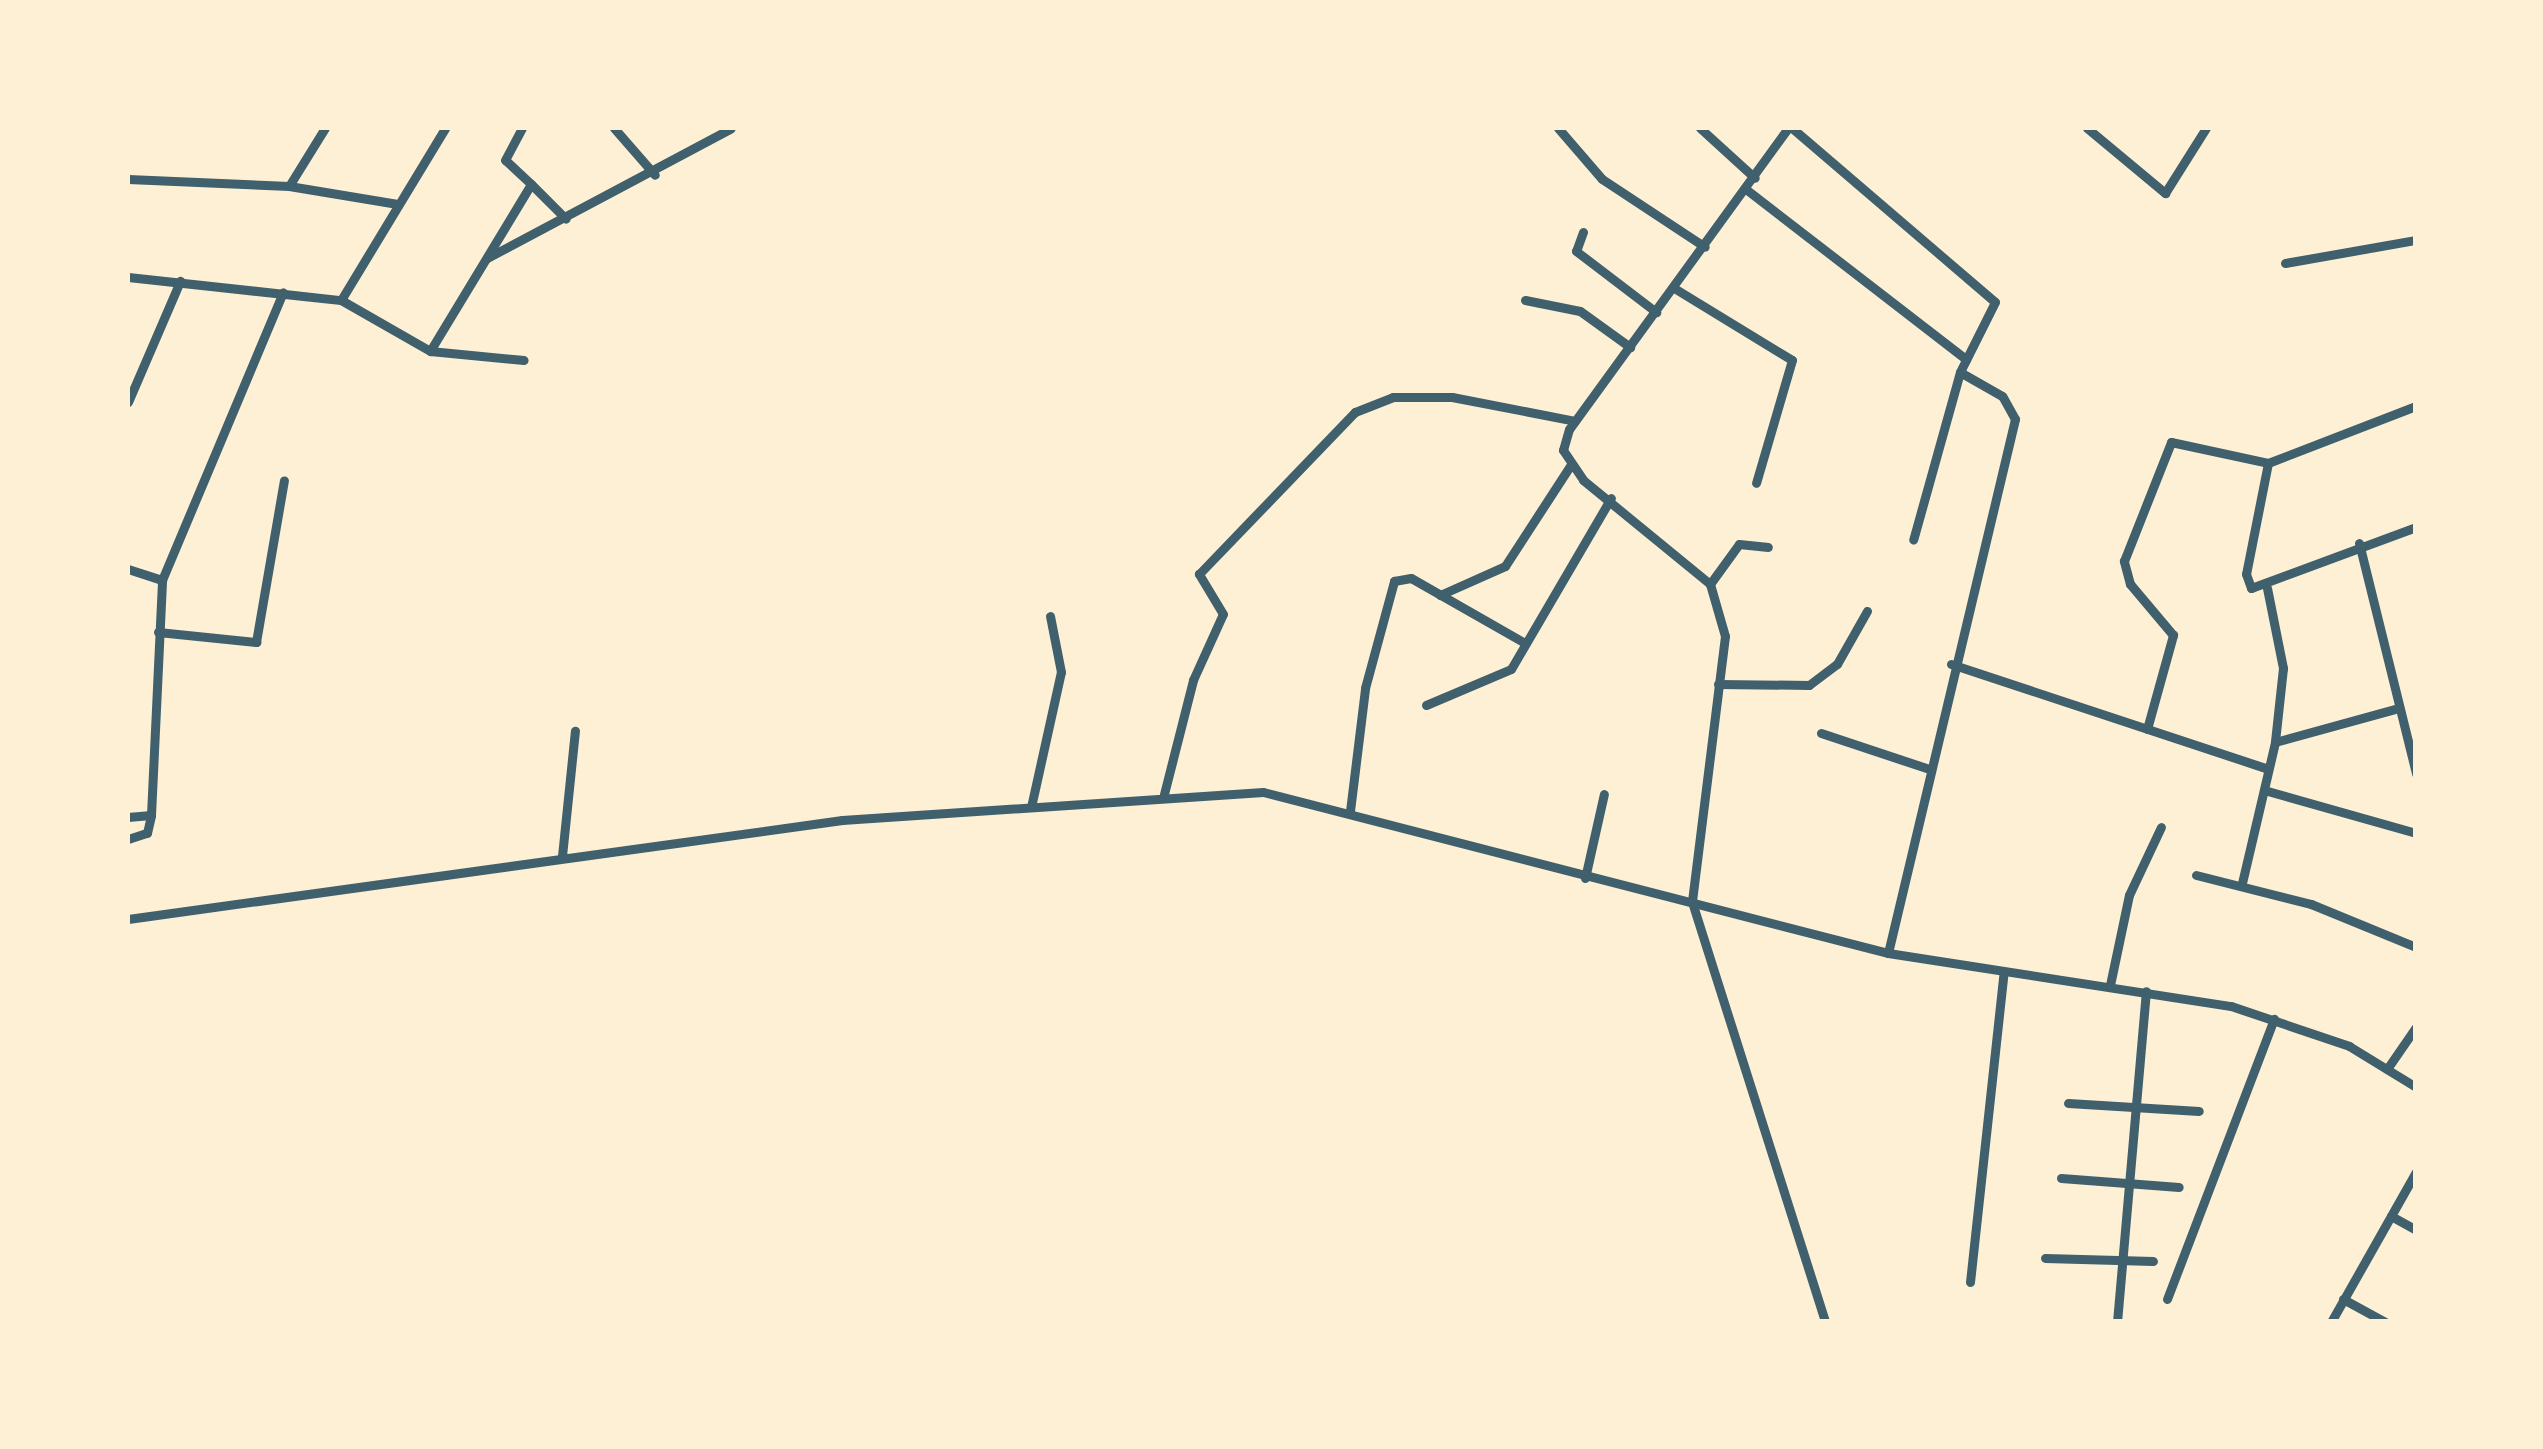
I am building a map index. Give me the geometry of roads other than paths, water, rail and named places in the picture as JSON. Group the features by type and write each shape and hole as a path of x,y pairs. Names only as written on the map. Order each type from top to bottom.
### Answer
{"street":[{"path":"289,186 325,128"},
{"path":"342,300 445,128"},
{"path":"522,128 504,160 566,219"},
{"path":"614,128 655,175"},
{"path":"485,260 655,175 731,128"},
{"path":"1558,128 1602,179 1704,246"},
{"path":"1700,128 1755,178"},
{"path":"1825,1322 1692,902 1724,636 1710,584 1570,466 1563,450 1575,420 1790,128 1995,302 1960,372 1913,540"},
{"path":"2087,128 2165,193 2206,128"},
{"path":"128,179 289,186 398,204"},
{"path":"430,351 530,184"},
{"path":"1747,190 1966,359"},
{"path":"1583,232 1576,251 1656,312"},
{"path":"2285,263 2416,240"},
{"path":"128,277 342,300 430,351 524,360"},
{"path":"128,402 180,281"},
{"path":"1674,288 1792,360 1756,483"},
{"path":"128,839 147,833 151,815 162,580 283,292"},
{"path":"1526,300 1580,312 1630,347"},
{"path":"1888,954 1926,768 2015,419 2012,404 1960,372"},
{"path":"1164,794 1192,680 1222,614 1200,574 1355,412 1393,397 1452,397 1575,420"},
{"path":"2146,728 2172,635 2130,584 2124,561 2171,442 2268,464 2416,406"},
{"path":"2268,464 2246,574 2251,588 2266,588 2359,543 2416,527"},
{"path":"1440,595 1505,566 1570,466"},
{"path":"158,632 256,642 284,480"},
{"path":"1426,706 1498,677 1525,643 1610,498"},
{"path":"2359,543 2395,709 2416,774"},
{"path":"1710,584 1738,544 1768,547"},
{"path":"128,569 162,580"},
{"path":"1350,811 1388,592 1402,578 1525,643"},
{"path":"2242,882 2275,742 2283,668 2266,588"},
{"path":"1718,684 1809,684 1837,664 1867,611"},
{"path":"1031,807 1061,672 1050,616"},
{"path":"1952,664 2268,768"},
{"path":"2275,742 2395,709"},
{"path":"562,856 575,732"},
{"path":"1821,733 1926,768"},
{"path":"2264,790 2416,833"},
{"path":"128,919 842,820 1164,794 1263,792 1350,811 1585,878 1888,954 2003,976 2110,985 2274,1018 2387,1069 2416,1087"},
{"path":"1585,878 1604,794"},
{"path":"128,817 151,815"},
{"path":"2110,985 2129,895 2161,827"},
{"path":"2196,875 2242,882 2416,947"},
{"path":"1970,1282 2003,976"},
{"path":"2117,1322 2146,992"},
{"path":"2167,1299 2274,1018"},
{"path":"2387,1069 2416,1027"},
{"path":"2068,1103 2199,1111"},
{"path":"2331,1322 2416,1172"},
{"path":"2060,1178 2179,1187"},
{"path":"2390,1216 2416,1230"},
{"path":"2045,1258 2153,1261"},
{"path":"2343,1299 2385,1322"}]}
